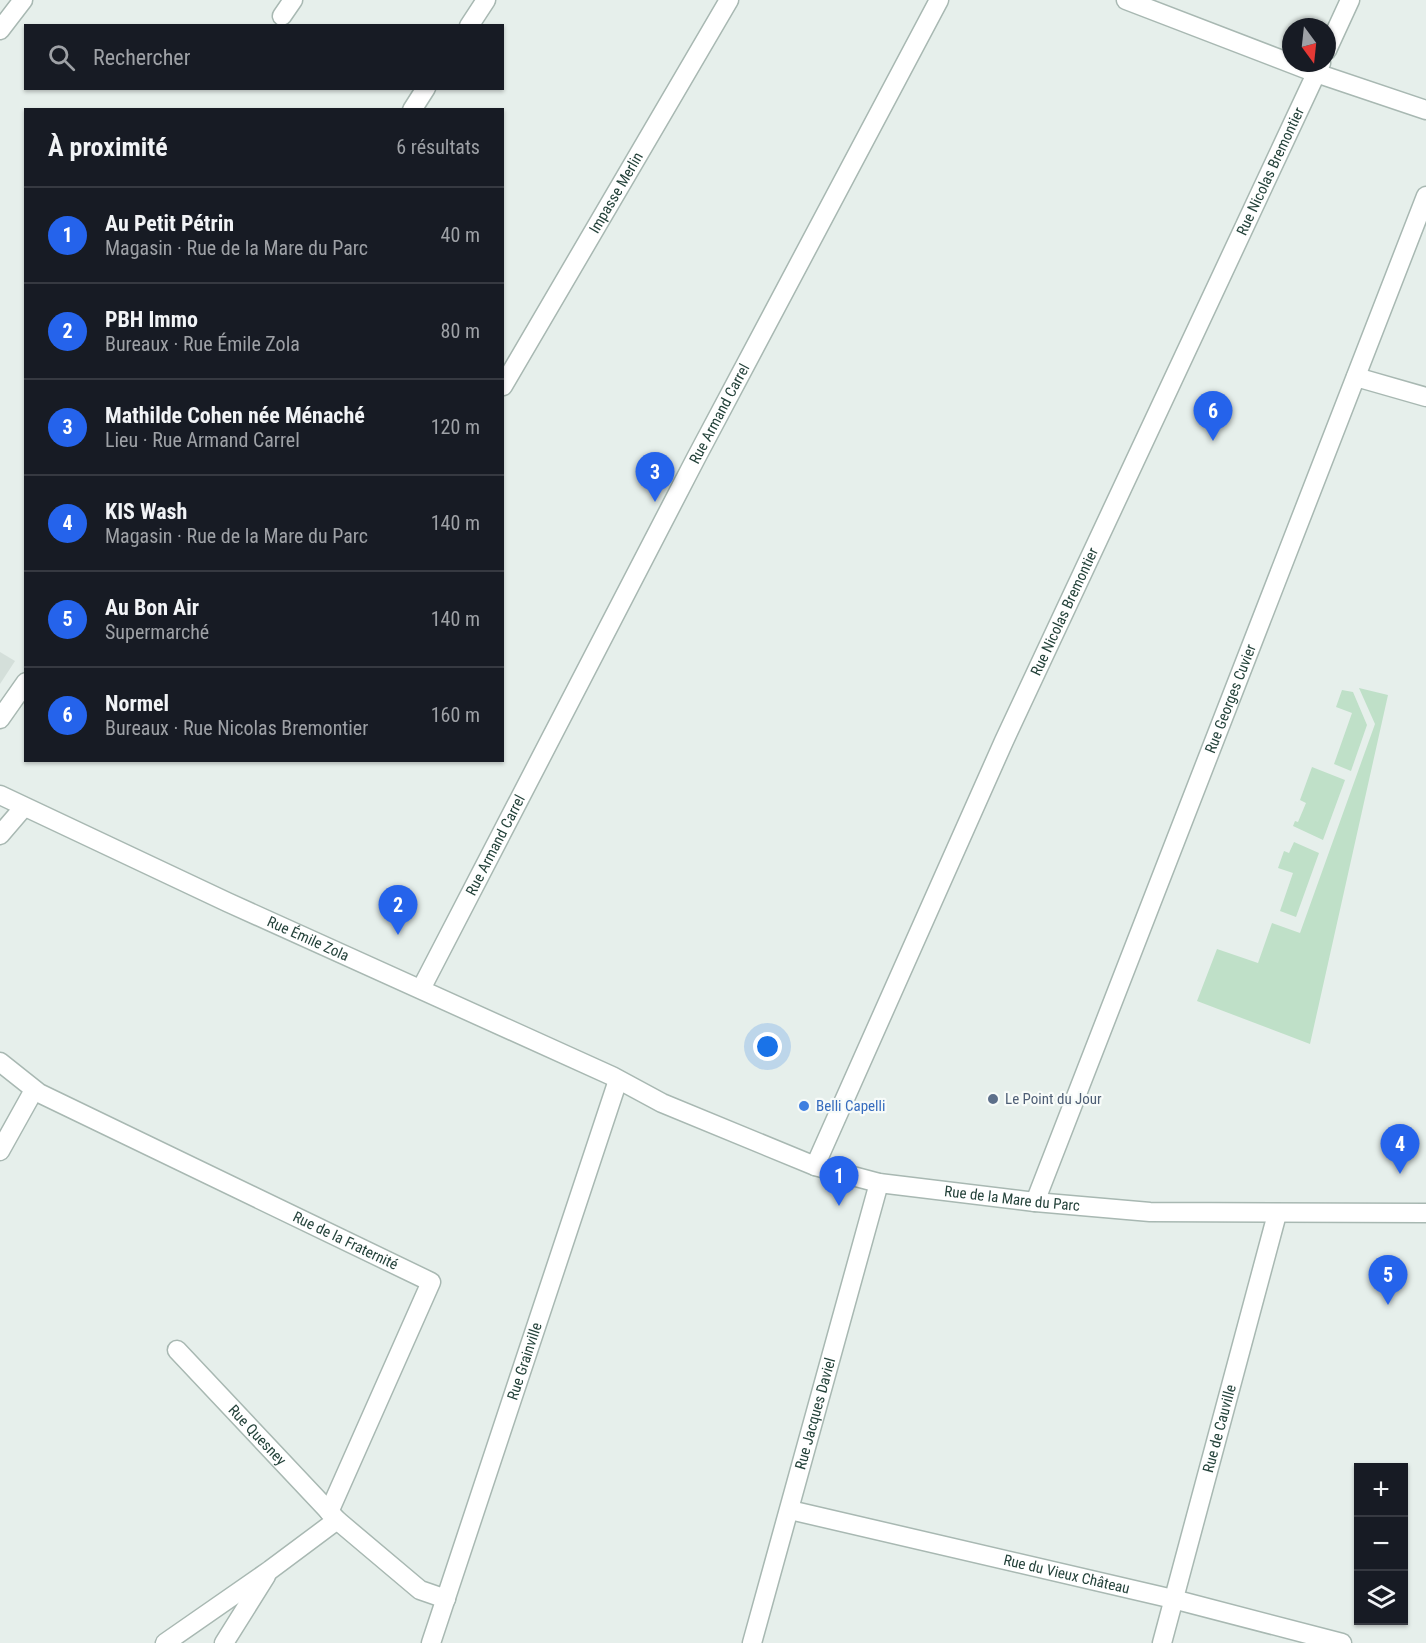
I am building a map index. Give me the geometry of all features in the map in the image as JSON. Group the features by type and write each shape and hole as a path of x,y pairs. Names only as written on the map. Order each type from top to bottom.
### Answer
{"street":[{"path":"0,30 23,0"},
{"path":"282,16 293,0"},
{"path":"470,24 486,0"},
{"name":"Impasse Merlin","path":"504,384 729,0"},
{"name":"Rue Armand Carrel","path":"422,988 696,458 939,0"},
{"path":"1126,0 1282,55"},
{"path":"1336,30 1350,0"},
{"name":"Rue Nicolas Bremontier","path":"815,1166 1009,730 1316,72"},
{"path":"1328,72 1426,110"},
{"path":"413,108 425,90"},
{"name":"Rue Georges Cuvier","path":"1035,1202 1426,196"},
{"path":"1356,377 1426,397"},
{"path":"0,719 24,685"},
{"name":"Rue Émile Zola","path":"0,795 226,902 422,988 618,1080"},
{"path":"0,835 24,807"},
{"path":"0,1062 34,1090 0,1151"},
{"name":"Rue de la Mare du Parc","path":"618,1080 662,1103 815,1166 879,1183 1035,1202 1150,1212 1277,1214 1426,1212"},
{"name":"Rue Grainville","path":"431,1643 618,1080"},
{"name":"Rue de la Fraternité","path":"34,1090 431,1282 333,1516"},
{"name":"Rue Jacques Daviel","path":"752,1643 879,1183"},
{"name":"Rue de Cauville","path":"1162,1643 1277,1214"},
{"name":"Rue Quesney","path":"177,1350 333,1516 420,1590 446,1599"},
{"name":"Rue du Vieux Château","path":"790,1510 1173,1599 1342,1643"},
{"path":"165,1643 270,1570 333,1516"},
{"path":"224,1643 270,1570"}],"shaded area":[{"path":"0,652 15,661 0,684"}],"green space":[{"path":"1359,688 1388,695 1310,1044 1197,1001 1217,949 1258,963 1272,923 1300,933 1375,724"},
{"path":"1342,690 1353,692 1367,725 1351,771 1334,764 1352,713 1336,707"},
{"path":"1312,767 1345,780 1323,840 1293,826 1295,821 1298,822 1306,803 1300,800"},
{"path":"1294,842 1319,853 1296,917 1280,911 1293,873 1278,868 1284,851 1289,853"}],"place":[{"name":"Normel","path":"1213,441"},
{"name":"Mathilde Cohen née Ménaché","path":"655,502"},
{"name":"PBH Immo","path":"398,935"},
{"name":"Le Point du Jour","path":"993,1099"},
{"name":"Belli Capelli","path":"804,1106"},
{"name":"KIS Wash","path":"1400,1174"},
{"name":"Au Petit Pétrin","path":"839,1206"},
{"name":"Au Bon Air","path":"1388,1305"}]}
